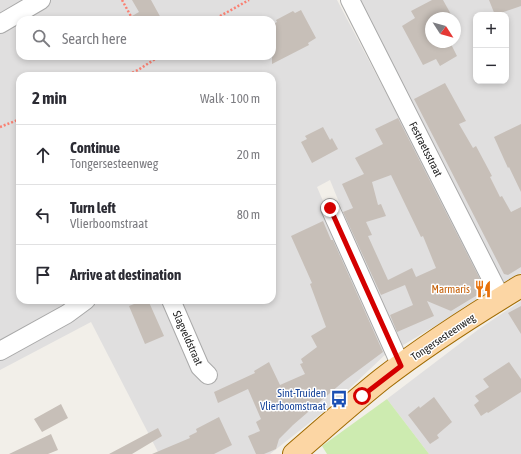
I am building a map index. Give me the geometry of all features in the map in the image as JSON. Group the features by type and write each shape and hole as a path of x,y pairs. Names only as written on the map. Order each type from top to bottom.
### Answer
{"main road":[{"name":"Tongersesteenweg","path":"294,454 362,396 401,366 447,333 521,286"}],"street":[{"path":"0,24 42,0"},
{"name":"Festraetsstraat","path":"350,0 501,298"},
{"path":"330,208 401,366"},
{"path":"0,351 67,314 81,304"},
{"name":"Slagveldstraat","path":"173,304 200,367 208,375"}],"path":[{"path":"122,0 131,16"},
{"path":"220,16 249,0"},
{"path":"133,72 153,60"},
{"path":"0,127 16,121"}],"shaded area":[{"path":"0,0 337,0 491,293 398,348 330,180 317,187 388,352 332,405 270,454 159,454 91,322 0,370"},
{"path":"360,0 521,0 521,273 501,286"},
{"path":"521,301 521,454 429,454 387,399 479,329"}],"green space":[{"path":"387,399 429,454 327,454 322,446"}],"building":[{"path":"132,0 151,0 160,16 132,16 139,12"},
{"path":"432,0 443,0 450,12 425,12 425,48 453,48 457,56 440,66 436,59 423,65 402,26 415,18 411,11"},
{"path":"489,0 521,0 521,6 504,12 494,12"},
{"path":"301,10 316,38 308,43 309,45 272,64 272,60 276,60 276,20 293,11 295,13"},
{"path":"445,83 466,121 459,124 473,148 476,146 492,176 490,177 500,197 502,196 511,212 521,207 521,267 508,275 504,274 414,99"},
{"path":"398,118 485,289 451,311 427,301 434,316 397,332 390,315 413,305 405,285 381,295 343,212 353,208 342,184 364,174 355,158 383,144 375,129","holes":["391,175 421,237 423,236 436,268 416,277 412,268 388,280 368,236 372,235 366,222 386,216 381,204 378,205 372,182"]},
{"path":"521,124 521,192 494,137"},
{"path":"323,127 330,140 332,138 338,149 312,163 301,142 307,139 305,136"},
{"path":"323,221 383,352 344,381 293,425 279,439 276,449 264,454 256,454 248,436 260,431 256,422 261,419 248,389 218,403 214,392 255,373 254,371 269,362 280,385 305,374 300,364 303,363 301,359 317,347 311,336 326,327 310,284 312,283 291,236"},
{"path":"134,304 150,304 164,336 145,344 129,306"},
{"path":"521,306 521,334 508,313"},
{"path":"509,362 521,379 521,392 481,416 474,405 479,401 475,396 489,387 483,379"},
{"path":"434,397 452,422 437,435 439,438 430,444 408,415"},
{"path":"61,404 68,418 42,432 34,419"},
{"path":"219,417 232,445 214,454 152,454 190,438 189,436 197,432 196,429"},
{"path":"158,428 162,436 132,454 109,454"},
{"path":"51,434 58,450 48,454 9,454"}],"place":[{"name":"Marmaris","path":"483,289"},
{"name":"Sint-Truiden Vlierboomstraat","path":"339,399"}],"route":[{"path":"330,208 401,366 362,396"}]}
